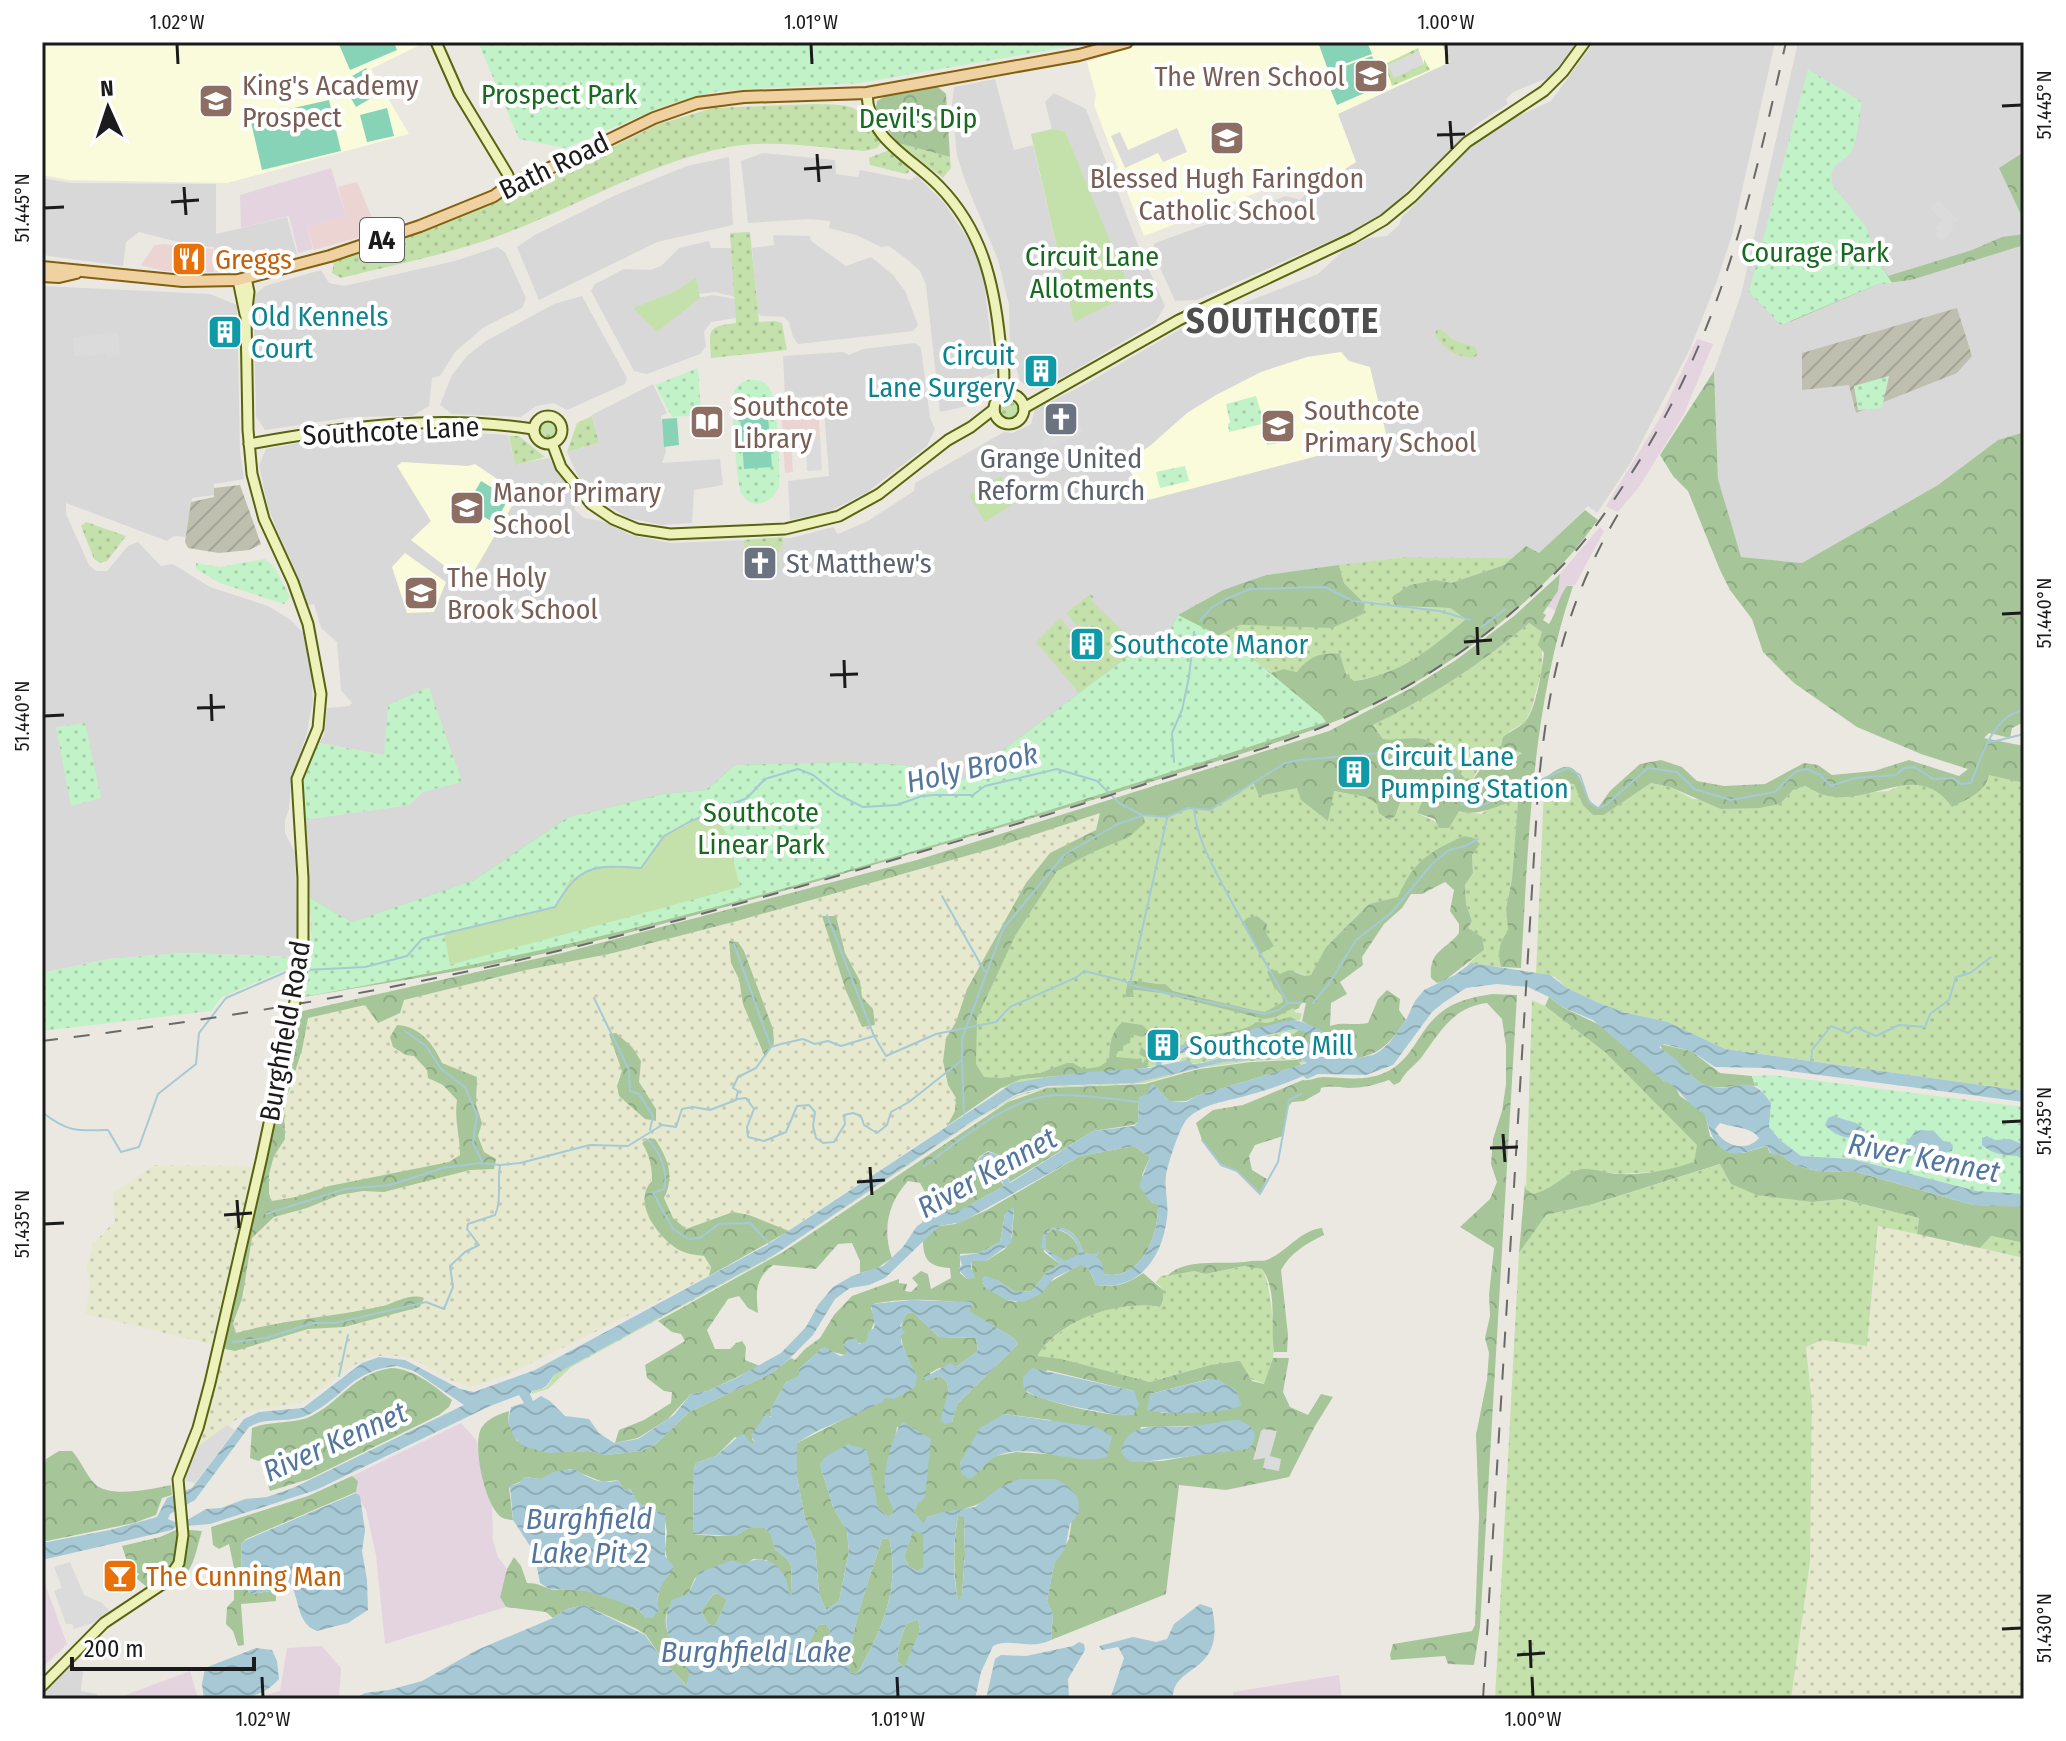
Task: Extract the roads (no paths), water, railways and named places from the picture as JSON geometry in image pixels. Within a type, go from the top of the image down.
[{"type":"main road","name":"Bath Road","points":[[42,267],[183,281],[242,279],[389,237],[494,196],[510,184],[654,118],[697,103],[744,97],[867,93],[1079,55],[1127,42]]},
{"type":"main road","name":"Bath Road","points":[[42,276],[68,276],[79,272]]},
{"type":"street","points":[[436,42],[459,94],[508,175],[510,184]]},
{"type":"street","points":[[1023,405],[1093,371],[1179,320],[1353,238],[1384,220],[1412,197],[1467,142],[1544,91],[1585,42]]},
{"type":"street","points":[[867,93],[871,116],[884,138],[939,186],[969,223],[988,267],[997,308],[1007,395],[1023,405]]},
{"type":"street","name":"Burghfield Road","points":[[42,1686],[104,1623],[171,1577],[179,1563],[183,1535],[178,1479],[198,1428],[210,1383],[303,964],[297,779],[318,728],[319,682],[314,644],[302,603],[259,504],[249,444],[246,317],[249,292],[242,279]]},
{"type":"street","points":[[1007,395],[997,400],[996,414],[1005,423],[1015,423],[1022,417],[1023,405]]},
{"type":"street","name":"Southcote Lane","points":[[552,443],[561,467],[591,504],[613,519],[637,529],[670,534],[794,528],[839,516],[879,494],[948,440],[996,414]]},
{"type":"street","name":"Southcote Lane","points":[[549,415],[558,419],[562,431],[560,438],[552,443],[538,441],[533,429],[541,417],[549,415]]},
{"type":"street","name":"Southcote Lane","points":[[249,444],[363,426],[433,423],[533,429]]},
{"type":"water","points":[[1471,963],[1550,975],[1567,988],[1599,1003],[1668,1022],[1725,1049],[2024,1091],[2024,1102],[1766,1068],[1715,1067],[1691,1051],[1664,1044],[1659,1047],[1708,1086],[1756,1087],[1771,1103],[1769,1127],[1801,1156],[1852,1159],[1977,1191],[2024,1194],[2024,1207],[1973,1205],[1853,1171],[1809,1169],[1795,1165],[1779,1154],[1772,1155],[1767,1146],[1741,1153],[1726,1151],[1715,1141],[1704,1113],[1593,1020],[1562,1007],[1528,987],[1497,984],[1466,988],[1432,1012],[1393,1065],[1366,1075],[1318,1074],[1307,1079],[1303,1076],[1267,1090],[1208,1106],[1188,1118],[1178,1136],[1166,1175],[1167,1218],[1160,1246],[1146,1269],[1125,1283],[1096,1285],[1089,1269],[1081,1265],[1054,1278],[1041,1294],[1023,1302],[1007,1300],[984,1287],[982,1278],[997,1280],[1015,1292],[1032,1291],[1047,1272],[1060,1264],[1041,1247],[1043,1235],[1054,1227],[1073,1234],[1083,1252],[1092,1255],[1101,1251],[1096,1257],[1102,1263],[1104,1274],[1117,1274],[1138,1263],[1151,1242],[1158,1204],[1151,1202],[1139,1186],[1150,1157],[1134,1146],[1080,1156],[962,1222],[939,1226],[885,1278],[850,1288],[835,1299],[813,1335],[772,1373],[689,1412],[656,1444],[641,1451],[606,1455],[588,1451],[549,1453],[522,1446],[508,1422],[511,1407],[524,1403],[519,1395],[316,1490],[210,1524],[175,1527],[42,1560],[42,1543],[157,1517],[167,1498],[192,1488],[244,1419],[259,1412],[303,1408],[362,1363],[379,1357],[405,1360],[460,1389],[474,1392],[535,1370],[767,1245],[1013,1083],[1075,1073],[1150,1068],[1156,1066],[1154,1054],[1160,1053],[1162,1065],[1188,1060],[1193,1064],[1202,1063],[1299,1038],[1334,1059],[1354,1058],[1328,1039],[1295,1029],[1169,1056],[1168,1048],[1292,1020],[1327,1034],[1357,1058],[1373,1055],[1390,1042],[1424,990],[1455,975]],"holes":[[[1297,1056],[1307,1063],[1196,1096],[1186,1102],[1169,1101],[1154,1085],[1150,1086],[1148,1093],[1139,1098],[1138,1122],[1134,1126],[1093,1131],[1010,1183],[999,1155],[988,1152],[976,1162],[970,1176],[975,1177],[983,1163],[992,1160],[1004,1186],[959,1211],[942,1211],[917,1226],[903,1247],[883,1266],[852,1276],[833,1287],[806,1327],[781,1353],[708,1391],[691,1394],[674,1415],[638,1439],[614,1443],[599,1433],[589,1419],[565,1416],[541,1396],[533,1401],[532,1391],[546,1386],[554,1375],[774,1255],[1017,1094],[1048,1086],[1135,1083],[1224,1062]],[[1720,1123],[1746,1129],[1759,1138],[1754,1143],[1735,1146],[1723,1140],[1715,1129]],[[1053,1229],[1068,1233],[1077,1244],[1079,1254],[1065,1261],[1046,1249],[1046,1235]],[[397,1366],[414,1371],[464,1405],[293,1488],[267,1497],[206,1509],[189,1519],[175,1522],[168,1519],[170,1514],[195,1500],[249,1427],[310,1414],[359,1378],[382,1368]]]},
{"type":"water","points":[[1833,1116],[1856,1123],[1865,1130],[1856,1137],[1840,1136],[1825,1125],[1828,1118]]},
{"type":"water","points":[[1934,1131],[1943,1141],[1950,1142],[1952,1151],[1920,1154],[1903,1147],[1914,1133]]},
{"type":"water","points":[[1987,1136],[1995,1140],[2010,1139],[2024,1145],[2024,1156],[1991,1151],[1982,1145],[1982,1138]]},
{"type":"water","points":[[1012,1207],[1011,1243],[986,1261],[972,1261],[975,1278],[967,1279],[958,1269],[962,1265],[959,1256],[979,1253],[1000,1242],[1005,1214]]},
{"type":"water","name":"Burghfield Lake","points":[[912,1300],[971,1302],[969,1311],[1015,1339],[1018,1344],[957,1404],[952,1422],[945,1424],[941,1420],[947,1382],[940,1376],[926,1381],[923,1378],[951,1363],[956,1367],[978,1351],[976,1338],[939,1337],[913,1312],[907,1313],[900,1326],[905,1332],[901,1342],[917,1377],[915,1387],[895,1399],[884,1398],[883,1402],[797,1443],[797,1477],[805,1519],[815,1542],[819,1594],[826,1610],[839,1601],[849,1552],[847,1531],[833,1507],[820,1464],[825,1457],[848,1444],[867,1450],[878,1508],[888,1517],[893,1510],[885,1490],[887,1464],[892,1443],[903,1422],[931,1439],[925,1497],[914,1512],[923,1523],[927,1517],[943,1512],[975,1507],[999,1488],[1019,1479],[1056,1479],[1069,1487],[1078,1498],[1079,1513],[1070,1524],[1065,1549],[1054,1564],[1047,1601],[1053,1615],[1051,1640],[993,1646],[981,1672],[975,1699],[354,1699],[365,1693],[422,1681],[477,1650],[567,1609],[584,1605],[645,1635],[687,1686],[689,1672],[670,1638],[666,1620],[672,1600],[688,1594],[699,1572],[731,1561],[744,1564],[753,1560],[769,1561],[782,1571],[789,1596],[792,1596],[791,1566],[775,1549],[771,1535],[765,1528],[748,1528],[736,1536],[693,1534],[696,1463],[716,1456],[740,1435],[744,1434],[752,1444],[755,1443],[751,1435],[765,1416],[764,1412],[771,1417],[770,1411],[786,1382],[799,1376],[799,1369],[825,1347],[840,1356],[847,1352],[843,1345],[846,1341],[856,1338],[859,1344],[867,1341],[868,1332],[874,1328],[872,1304]],"holes":[[[958,1516],[964,1517],[962,1596],[958,1600],[954,1569]],[[913,1531],[923,1534],[923,1568],[918,1571],[909,1567],[904,1557]],[[889,1538],[893,1574],[891,1591],[881,1625],[857,1674],[849,1672],[852,1642],[882,1539]],[[717,1593],[727,1600],[715,1626],[708,1624],[701,1611]],[[918,1619],[920,1630],[904,1668],[897,1661],[906,1624]],[[826,1624],[830,1630],[824,1656],[808,1661],[804,1655],[818,1625]]]},
{"type":"water","points":[[1032,1368],[1134,1391],[1139,1404],[1134,1414],[1125,1416],[1041,1398],[1024,1387],[1023,1377]]},
{"type":"water","points":[[1210,1379],[1219,1380],[1236,1390],[1241,1405],[1195,1413],[1147,1410],[1150,1394]]},
{"type":"water","points":[[1004,1414],[1097,1427],[1112,1436],[1107,1457],[1079,1459],[1035,1452],[1006,1453],[993,1458],[969,1479],[961,1473],[960,1463],[980,1428]]},
{"type":"water","points":[[1239,1420],[1250,1426],[1255,1434],[1253,1444],[1248,1449],[1142,1462],[1130,1462],[1121,1453],[1125,1441],[1140,1429]]},
{"type":"water","name":"Burghfield Lake Pit 2","points":[[575,1469],[595,1480],[618,1480],[625,1491],[629,1488],[644,1506],[665,1513],[665,1556],[674,1567],[661,1587],[659,1610],[652,1618],[646,1618],[638,1609],[621,1602],[586,1591],[549,1589],[540,1583],[534,1552],[513,1520],[510,1486],[525,1477],[540,1479],[556,1471]]},
{"type":"water","points":[[356,1493],[360,1496],[365,1531],[362,1551],[368,1610],[348,1623],[317,1631],[305,1622],[288,1581],[270,1585],[270,1591],[251,1594],[243,1577],[241,1544]]},
{"type":"water","points":[[1200,1604],[1212,1608],[1215,1630],[1212,1646],[1198,1666],[1175,1687],[1173,1699],[1110,1699],[1124,1658],[1118,1647],[1102,1650],[1099,1646],[1133,1637],[1156,1642],[1167,1639],[1174,1624]]},
{"type":"water","points":[[1079,1642],[1084,1644],[1085,1650],[1068,1679],[1069,1699],[986,1699],[995,1659],[1001,1655],[1026,1656]]},
{"type":"water","points":[[256,1648],[272,1650],[279,1679],[254,1695],[204,1699],[202,1684],[205,1668]]},
{"type":"waterway","points":[[1200,621],[1211,608],[1250,589],[1325,587],[1353,601],[1440,611],[1470,620]]},
{"type":"waterway","points":[[1482,627],[1505,609]]},
{"type":"waterway","points":[[1174,762],[1172,733],[1182,710],[1194,632]]},
{"type":"waterway","name":"Holy Brook","points":[[305,970],[365,967],[407,956],[422,939],[555,907],[572,882],[581,875],[600,868],[641,868],[664,836],[747,798],[765,779],[798,769],[863,807],[897,805],[922,796],[973,795],[985,786],[1057,769],[1097,781],[1119,803],[1142,815],[1167,817],[1188,808],[1210,810],[1285,763],[1413,750],[1435,756],[1452,769],[1462,804],[1478,807],[1568,768],[1580,775],[1589,802],[1598,808],[1606,805],[1648,768],[1677,772],[1694,789],[1731,800],[1775,792],[1795,772],[1807,769],[1820,775],[1831,786],[1855,778],[1896,775],[1904,768],[1915,767],[1933,779],[1953,778],[1961,784],[1971,783],[1996,728],[2013,714],[2024,710]]},
{"type":"waterway","points":[[1988,743],[2024,734]]},
{"type":"waterway","points":[[1194,809],[1207,854],[1243,922],[1288,1003],[1301,1003]]},
{"type":"waterway","points":[[738,1099],[746,1098],[754,1109],[747,1127],[748,1137],[764,1141],[786,1132],[797,1106],[809,1105],[815,1112],[813,1126],[816,1138],[823,1143],[834,1142],[845,1124],[844,1115],[853,1113],[861,1116],[864,1125],[877,1133],[887,1125],[891,1112],[909,1102],[962,1060],[962,1039],[1003,929],[1065,854],[1118,824],[1142,816]]},
{"type":"waterway","points":[[1130,984],[1167,818]]},
{"type":"waterway","points":[[1313,1003],[1356,940],[1391,913],[1432,864],[1449,850],[1478,839]]},
{"type":"waterway","points":[[942,896],[985,972]]},
{"type":"waterway","points":[[827,915],[874,1036]]},
{"type":"waterway","points":[[734,944],[771,1047]]},
{"type":"waterway","points":[[1811,1064],[1812,1050],[1831,1026],[1848,1033],[1855,1027],[1876,1036],[1899,1025],[1925,1027],[1930,1014],[1949,1000],[1956,977],[1970,973],[1991,957]]},
{"type":"waterway","name":"Holy Brook","points":[[42,1112],[73,1129],[108,1130],[121,1152],[139,1147],[158,1094],[196,1064],[199,1033],[226,998],[286,972],[298,971]]},
{"type":"waterway","points":[[266,1214],[345,1189],[390,1185],[443,1168],[480,1163],[520,1163],[590,1145],[628,1146],[662,1125],[676,1127],[682,1109],[710,1110],[736,1100],[738,1091],[733,1088],[738,1077],[756,1068],[771,1047],[803,1039],[815,1044],[828,1041],[841,1046],[874,1036],[886,1056],[936,1034],[996,1022],[1010,1007],[1084,971],[1130,985],[1264,1014],[1279,1010],[1288,1003]]},
{"type":"waterway","points":[[594,998],[629,1070],[630,1091],[639,1094],[653,1116],[650,1130]]},
{"type":"waterway","points":[[405,1031],[426,1046],[441,1069],[465,1087],[477,1115],[473,1143],[482,1161]]},
{"type":"waterway","points":[[962,1061],[964,1114]]},
{"type":"waterway","points":[[1202,1140],[1221,1165],[1237,1171],[1260,1194],[1278,1162],[1289,1100],[1301,1094]]},
{"type":"waterway","points":[[924,1166],[986,1122],[1021,1103],[1056,1095],[1138,1102]]},
{"type":"waterway","points":[[646,1139],[659,1154],[665,1176],[664,1189],[653,1193],[673,1229],[689,1239],[700,1238],[719,1224],[750,1223],[769,1243]]},
{"type":"waterway","points":[[233,1342],[266,1338],[313,1323],[335,1323],[426,1302],[444,1309],[453,1287],[450,1266],[465,1252],[479,1245],[467,1229],[468,1224],[495,1215],[500,1166]]},
{"type":"waterway","points":[[339,1376],[348,1335]]},
{"type":"railway","points":[[42,1041],[173,1024],[368,991],[498,965],[613,937],[990,832],[1249,753],[1332,723],[1424,676],[1480,638],[1558,570],[1602,517],[1657,431],[1684,378],[1727,271],[1759,159],[1786,42]]},
{"type":"railway","points":[[1483,1699],[1542,751],[1562,644],[1586,577],[1621,509]]},
{"type":"place","name":"The Wren School","points":[[1371,76]]},
{"type":"place","name":"King's Academy Prospect","points":[[216,101]]},
{"type":"place","name":"Blessed Hugh Faringdon Catholic School","points":[[1227,138]]},
{"type":"place","name":"Greggs","points":[[189,259]]},
{"type":"place","name":"Old Kennels Court","points":[[225,332]]},
{"type":"place","name":"Circuit Lane Surgery","points":[[1041,371]]},
{"type":"place","name":"Grange United Reform Church","points":[[1061,419]]},
{"type":"place","name":"Southcote Library","points":[[707,422]]},
{"type":"place","name":"Southcote Primary School","points":[[1278,426]]},
{"type":"place","name":"Manor Primary School","points":[[467,508]]},
{"type":"place","name":"St Matthew's","points":[[760,563]]},
{"type":"place","name":"The Holy Brook School","points":[[421,593]]},
{"type":"place","name":"Southcote Manor","points":[[1087,644]]},
{"type":"place","name":"Circuit Lane Pumping Station","points":[[1354,772]]},
{"type":"place","name":"Southcote Mill","points":[[1163,1045]]},
{"type":"place","name":"The Cunning Man","points":[[120,1576]]},
{"type":"district","name":"SOUTHCOTE","points":[[1283,321]]},
{"type":"park label","name":"Prospect Park","points":[[559,94]]},
{"type":"park label","name":"Devil's Dip","points":[[918,118]]},
{"type":"park label","name":"Courage Park","points":[[1815,252]]},
{"type":"park label","name":"Circuit Lane Allotments","points":[[1092,272]]},
{"type":"park label","name":"Southcote Linear Park","points":[[761,828]]},
{"type":"water label","name":"River Kennet","points":[[1924,1158]]},
{"type":"water label","name":"River Kennet","points":[[987,1173]]},
{"type":"water label","name":"River Kennet","points":[[335,1442]]}]
